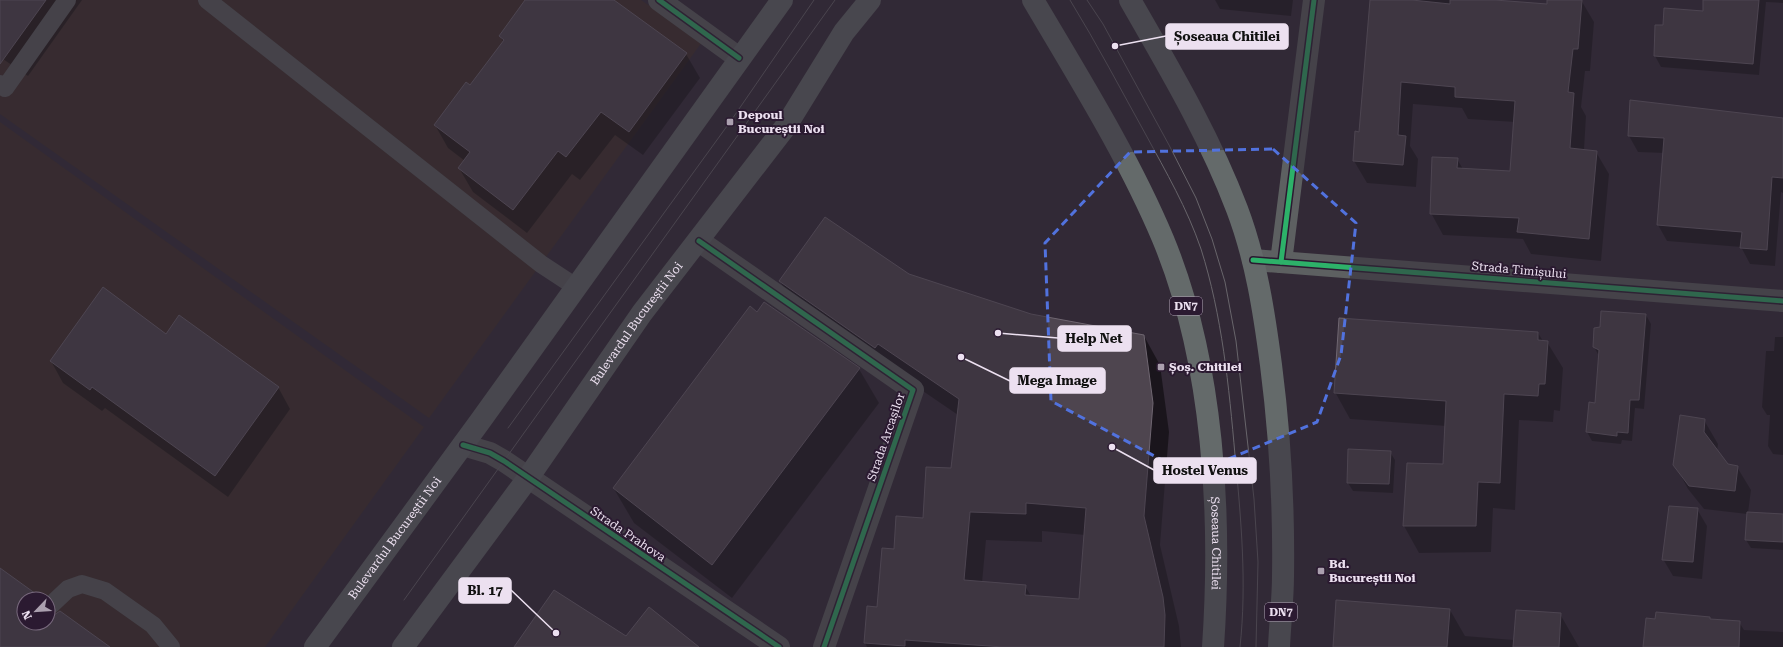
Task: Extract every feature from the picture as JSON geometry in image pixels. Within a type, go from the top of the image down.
[{"type":"main road","name":"Bulevardul Bucureștii Noi","points":[[315,647],[463,445],[782,0]]},
{"type":"main road","name":"Bulevardul Bucureștii Noi","points":[[403,647],[528,478],[642,313],[699,241],[786,126],[844,32],[870,0]]},
{"type":"main road","name":"Șoseaua Chitilei","points":[[1033,0],[1116,144],[1139,188],[1165,246],[1190,321],[1199,363],[1211,448],[1217,560],[1213,647]]},
{"type":"main road","name":"DN7","points":[[1130,0],[1195,113],[1214,153],[1237,210],[1253,260],[1266,329],[1279,440],[1283,499],[1283,577],[1279,647]]},
{"type":"street","points":[[659,0],[739,58]]},
{"type":"street","points":[[1281,262],[1314,0]]},
{"type":"street","name":"Strada Arcașilor","points":[[699,241],[913,390],[824,647]]},
{"type":"street","name":"Strada Timișului","points":[[1253,260],[1783,301]]},
{"type":"street","name":"Strada Prahova","points":[[463,445],[490,453],[779,647]]},
{"type":"lane","points":[[0,84],[5,88],[67,0]]},
{"type":"lane","points":[[207,0],[541,264],[576,287]]},
{"type":"lane","points":[[56,600],[68,589],[82,584],[105,591],[153,625],[172,647]]},
{"type":"highlighted area","points":[[1273,149],[1356,223],[1341,355],[1317,422],[1190,475],[1051,401],[1045,243],[1130,152]]},
{"type":"shaded area","points":[[0,0],[641,0],[702,42],[429,418],[0,114]]},
{"type":"shaded area","points":[[0,122],[424,427],[265,647],[0,647]]},
{"type":"building","points":[[0,0],[46,0],[0,64]]},
{"type":"building","points":[[525,0],[614,0],[687,53],[629,132],[601,112],[566,157],[558,151],[513,210],[458,168],[470,152],[434,125],[466,82],[470,85],[504,40],[499,36]]},
{"type":"building","points":[[1370,0],[1412,0],[1450,4],[1450,0],[1495,0],[1547,4],[1547,0],[1582,0],[1578,49],[1573,49],[1568,92],[1574,93],[1570,148],[1597,151],[1589,239],[1517,232],[1519,218],[1430,214],[1432,157],[1458,158],[1457,168],[1510,171],[1515,101],[1455,97],[1455,87],[1401,82],[1398,135],[1406,136],[1403,165],[1353,161],[1355,131],[1359,132]]},
{"type":"building","points":[[1703,0],[1759,0],[1753,64],[1654,56],[1655,25],[1663,25],[1664,8],[1703,11]]},
{"type":"building","points":[[1630,100],[1783,118],[1783,178],[1772,177],[1767,250],[1740,248],[1742,232],[1657,225],[1664,138],[1628,136]]},
{"type":"building","points":[[825,217],[909,274],[1031,314],[1144,335],[1153,403],[1144,516],[1163,597],[1165,615],[1164,647],[1003,647],[905,640],[905,646],[864,643],[867,606],[877,607],[882,548],[894,549],[896,516],[923,518],[926,467],[951,468],[959,399],[878,344],[875,348],[779,281]],"holes":[[[1026,503],[1086,508],[1079,599],[1025,595],[1026,585],[964,580],[970,512],[1026,514]]]},
{"type":"building","points":[[103,287],[166,334],[179,315],[279,387],[215,476],[92,387],[90,390],[50,361]]},
{"type":"building","points":[[764,302],[860,368],[712,565],[613,488],[750,306],[757,312]]},
{"type":"building","points":[[1601,311],[1646,314],[1639,400],[1630,400],[1628,433],[1617,432],[1617,436],[1586,432],[1589,402],[1595,403],[1599,350],[1593,347],[1594,328],[1600,327]]},
{"type":"building","points":[[1339,318],[1538,332],[1538,340],[1548,341],[1545,384],[1539,384],[1538,396],[1504,394],[1500,483],[1478,482],[1476,526],[1403,526],[1407,463],[1443,464],[1446,401],[1334,393]]},
{"type":"building","points":[[1680,415],[1705,419],[1704,432],[1728,464],[1738,466],[1735,491],[1689,486],[1673,465]]},
{"type":"building","points":[[1348,449],[1391,451],[1389,484],[1347,483]]},
{"type":"building","points":[[1669,506],[1698,508],[1693,562],[1662,560]]},
{"type":"building","points":[[1747,512],[1783,514],[1783,542],[1745,540]]},
{"type":"building","points":[[0,568],[32,591],[16,591],[16,631],[56,631],[56,614],[60,611],[110,647],[0,647]]},
{"type":"building","points":[[554,590],[626,636],[649,607],[699,647],[514,647]]},
{"type":"building","points":[[1336,600],[1450,609],[1447,647],[1333,647]]},
{"type":"building","points":[[1516,610],[1561,613],[1559,647],[1513,647]]},
{"type":"building","points":[[1656,612],[1710,617],[1710,619],[1740,621],[1739,647],[1643,647],[1646,618],[1655,619]]},
{"type":"tram line","points":[[508,428],[730,122],[814,0]]},
{"type":"tram line","points":[[404,600],[835,0]]},
{"type":"tram line","points":[[1070,0],[1109,67],[1176,190],[1201,249],[1208,274],[1224,351],[1239,503],[1243,575],[1240,647]]},
{"type":"tram line","points":[[1087,0],[1103,24],[1196,198],[1212,239],[1225,282],[1236,341],[1254,499],[1258,562],[1256,647]]},
{"type":"cycle path","points":[[659,0],[739,58]]},
{"type":"cycle path","points":[[1281,262],[1314,0]]},
{"type":"cycle path","points":[[699,241],[913,390],[824,647]]},
{"type":"cycle path","points":[[1253,260],[1783,301]]},
{"type":"cycle path","points":[[463,445],[490,453],[504,461],[779,647]]},
{"type":"place","name":"Șoseaua Chitilei","points":[[1115,46]]},
{"type":"place","name":"Depoul Bucureștii Noi","points":[[730,122]]},
{"type":"place","name":"Help Net","points":[[998,333]]},
{"type":"place","name":"Mega Image","points":[[961,357]]},
{"type":"place","name":"Șoș. Chitilei","points":[[1161,367]]},
{"type":"place","name":"Hostel Venus","points":[[1112,447]]},
{"type":"place","name":"Bd. Bucureștii Noi","points":[[1321,571]]},
{"type":"place","name":"Bl. 17","points":[[556,633]]}]
